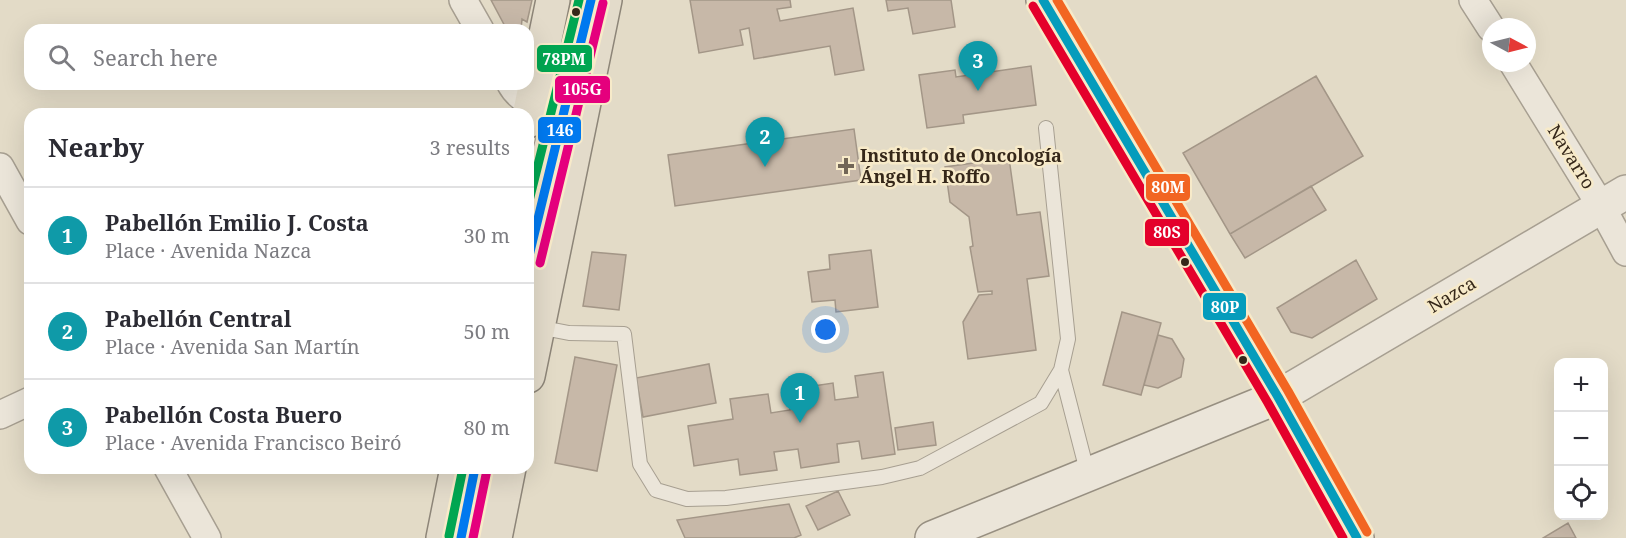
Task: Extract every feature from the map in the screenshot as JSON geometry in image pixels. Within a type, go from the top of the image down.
[{"type":"main road","points":[[534,347],[538,327],[544,109],[553,0]]},
{"type":"main road","points":[[544,109],[604,0]]},
{"type":"main road","points":[[1043,0],[1278,397],[1357,538]]},
{"type":"main road","name":"Nazca","points":[[932,538],[1278,397],[1614,199]]},
{"type":"main road","points":[[443,538],[457,474]]},
{"type":"main road","points":[[495,538],[508,474]]},
{"type":"street","points":[[464,0],[477,24]]},
{"type":"street","points":[[1473,0],[1485,18]]},
{"type":"street","name":"Navarro","points":[[1520,72],[1614,199],[1626,252]]},
{"type":"street","points":[[0,167],[24,210]]},
{"type":"street","points":[[0,415],[24,404]]},
{"type":"street","points":[[171,474],[207,538]]},
{"type":"lane","points":[[534,167],[544,109],[574,31],[579,0]]},
{"type":"lane","points":[[534,230],[541,195],[544,109],[591,0]]},
{"type":"lane","points":[[538,327],[569,333],[624,334],[640,464],[656,490],[687,499],[726,498],[882,477],[920,468],[1041,403],[1061,370],[1068,339],[1046,128]]},
{"type":"lane","points":[[1061,370],[1088,475]]},
{"type":"lane","points":[[461,538],[474,474]]},
{"type":"lane","points":[[479,538],[490,474]]},
{"type":"building","points":[[491,0],[532,0],[527,22],[522,19],[522,24],[504,24]]},
{"type":"building","points":[[690,0],[790,0],[791,7],[777,9],[780,21],[853,8],[864,70],[835,75],[830,46],[754,59],[749,28],[740,30],[743,45],[699,53]]},
{"type":"building","points":[[886,0],[951,0],[955,27],[913,34],[908,8],[888,11]]},
{"type":"building","points":[[1031,66],[1036,105],[963,115],[964,123],[927,128],[919,75],[955,70],[956,77]]},
{"type":"building","points":[[1316,76],[1363,156],[1230,234],[1183,153]]},
{"type":"building","points":[[854,129],[861,180],[675,206],[668,155]]},
{"type":"building","points":[[1009,158],[1017,215],[1040,212],[1049,276],[1027,279],[1036,350],[968,359],[963,322],[979,295],[992,294],[992,291],[978,292],[970,247],[973,246],[969,217],[950,202],[945,167]]},
{"type":"building","points":[[1311,186],[1326,210],[1245,258],[1230,234]]},
{"type":"building","points":[[871,250],[878,307],[836,312],[835,300],[812,302],[808,272],[830,269],[829,255]]},
{"type":"building","points":[[592,252],[626,255],[619,310],[583,306]]},
{"type":"building","points":[[1356,260],[1377,299],[1312,338],[1291,332],[1277,308]]},
{"type":"building","points":[[1122,312],[1161,323],[1141,395],[1103,385]]},
{"type":"building","points":[[1158,335],[1172,339],[1184,359],[1181,377],[1158,388],[1144,385]]},
{"type":"building","points":[[575,357],[617,365],[597,471],[555,463]]},
{"type":"building","points":[[709,364],[716,403],[643,417],[636,378]]},
{"type":"building","points":[[883,372],[895,454],[862,459],[859,441],[837,444],[839,462],[801,468],[798,449],[774,452],[777,470],[740,475],[738,459],[694,466],[688,426],[733,419],[730,399],[768,394],[771,413],[790,410],[787,390],[833,383],[835,400],[858,397],[855,376]]},
{"type":"building","points":[[933,422],[936,445],[898,450],[895,428]]},
{"type":"building","points":[[838,491],[850,515],[818,530],[806,506]]},
{"type":"building","points":[[789,504],[801,535],[794,538],[685,538],[677,520]]},
{"type":"building","points":[[1568,523],[1576,538],[1543,538]]},
{"type":"transit line","name":"78PM","points":[[534,181],[579,0]]},
{"type":"transit line","name":"146","points":[[534,235],[591,0]]},
{"type":"transit line","name":"80P","points":[[1043,0],[1278,397],[1357,538]]},
{"type":"transit line","name":"80M","points":[[1057,0],[1288,391],[1367,532]]},
{"type":"transit line","name":"105G","points":[[540,263],[603,3]]},
{"type":"transit line","name":"80S","points":[[1033,6],[1268,403],[1343,538]]},
{"type":"transit line","name":"78PM","points":[[449,536],[462,474]]},
{"type":"transit line","name":"146","points":[[461,538],[474,474]]},
{"type":"transit line","name":"105G","points":[[473,538],[486,474]]},
{"type":"place","name":"Pabellón Costa Buero","points":[[978,91]]},
{"type":"place","name":"Instituto de Oncología Ángel H. Roffo","points":[[846,166]]},
{"type":"place","name":"Pabellón Central","points":[[765,167]]},
{"type":"place","name":"Pabellón Emilio J. Costa","points":[[800,423]]}]
